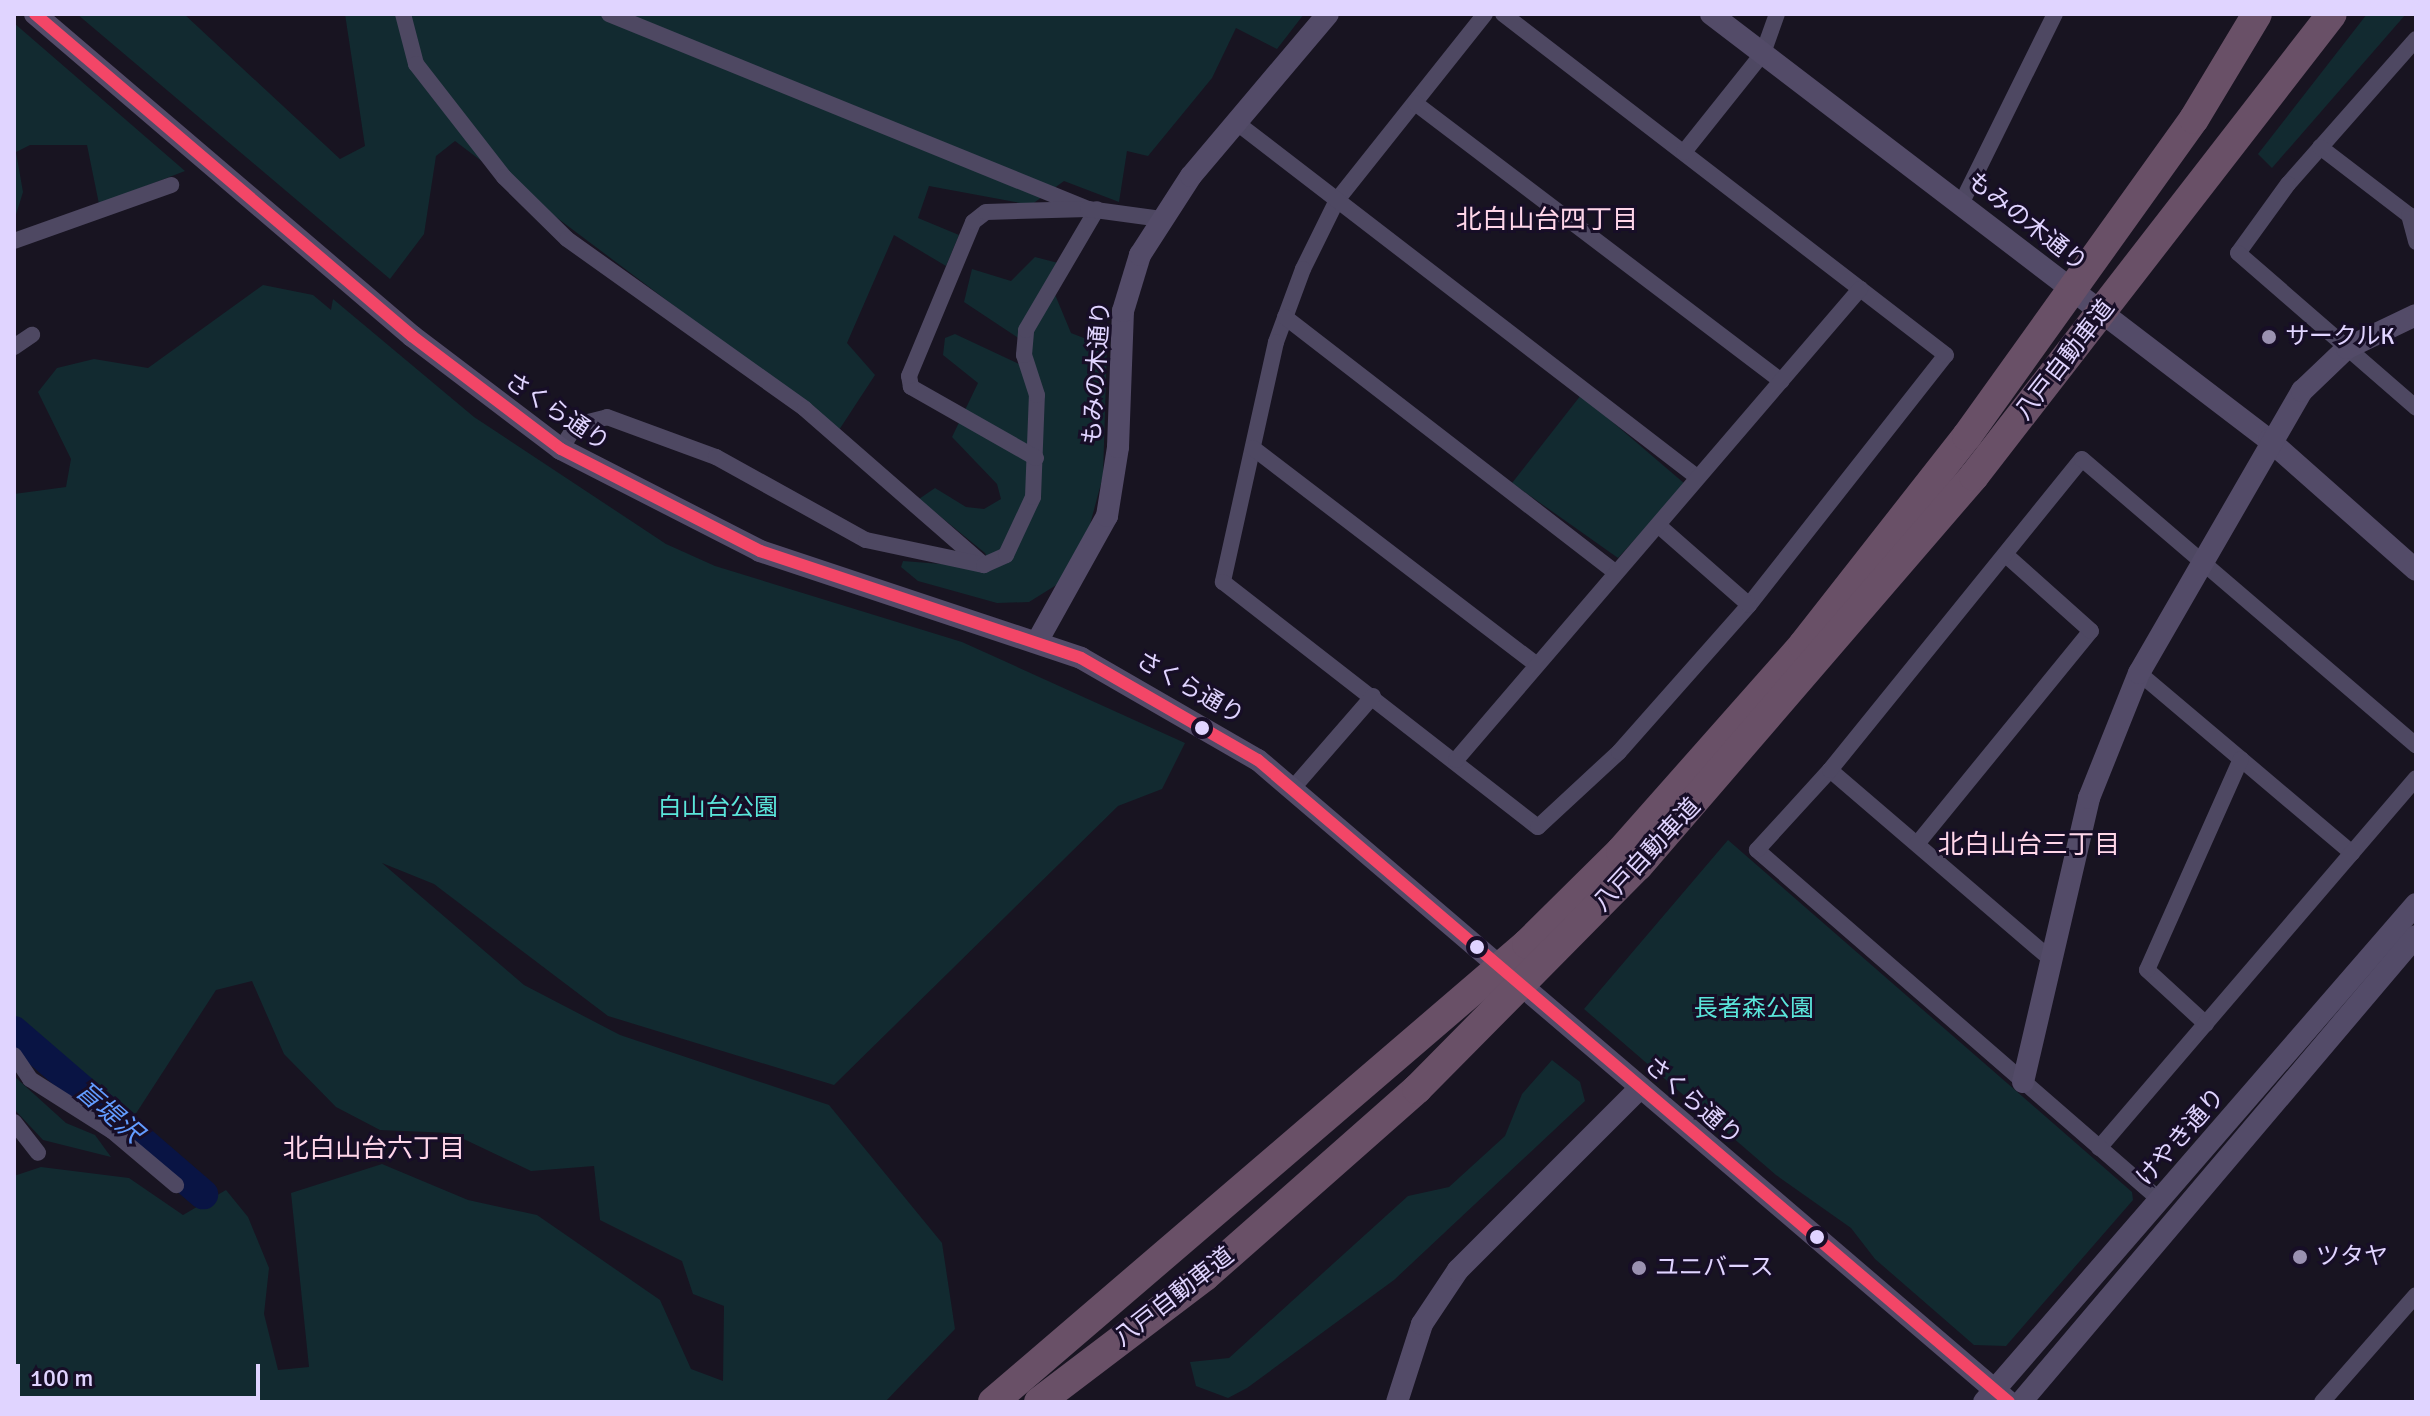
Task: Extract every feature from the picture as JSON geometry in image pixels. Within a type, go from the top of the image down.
[{"type":"highway","points":[[2102,248],[2236,14]]},
{"type":"highway","points":[[2102,248],[2257,14]]},
{"type":"highway","points":[[2169,224],[2315,14]]},
{"type":"highway","points":[[2169,224],[2332,14]]},
{"type":"highway","name":"八戸自動車道","points":[[1039,1402],[1205,1276],[1406,1099],[1638,866],[1822,661],[2169,224]]},
{"type":"highway","name":"八戸自動車道","points":[[993,1402],[1527,944],[1621,851],[1803,645],[2102,248]]},
{"type":"street","name":"さくら通り","points":[[35,14],[412,336],[561,449],[760,551],[1038,640],[1211,727],[1293,788],[1455,933],[1996,1398]]},
{"type":"street","points":[[403,14],[416,64],[504,177],[567,239],[805,409],[984,565]]},
{"type":"street","points":[[609,14],[1092,209]]},
{"type":"street","name":"もみの木通り","points":[[1038,640],[1107,516],[1118,447],[1123,311],[1161,219],[1328,14]]},
{"type":"street","points":[[1485,14],[1337,200],[1285,317],[1223,582],[1456,760],[1538,827],[1619,752],[1749,605],[1946,355],[1503,14]]},
{"type":"street","name":"もみの木通り","points":[[1711,14],[2269,440],[2416,570]]},
{"type":"street","points":[[1684,152],[1763,53],[1777,14]]},
{"type":"street","points":[[1961,204],[2055,14]]},
{"type":"street","points":[[2413,48],[2320,147],[2238,253],[2416,408]]},
{"type":"street","points":[[1415,103],[1781,381]]},
{"type":"street","points":[[1237,123],[1697,477]]},
{"type":"street","points":[[2320,147],[2413,214],[2416,242]]},
{"type":"street","points":[[14,241],[171,185]]},
{"type":"street","points":[[561,449],[576,425],[607,417],[716,457],[866,540],[984,565],[1006,555],[1023,527],[1036,458],[1037,395],[1024,355],[1026,330],[1092,209]]},
{"type":"street","points":[[1036,458],[911,387],[909,376],[973,222],[986,212],[1092,209],[1161,219]]},
{"type":"street","points":[[1456,760],[1860,289]]},
{"type":"street","points":[[2023,1082],[2089,798],[2139,673],[2269,440],[2302,391],[2347,348],[2416,315]]},
{"type":"street","points":[[1285,317],[1615,572]]},
{"type":"street","points":[[14,347],[32,335]]},
{"type":"street","points":[[1253,448],[1536,664]]},
{"type":"street","points":[[2160,1200],[1757,850],[1830,770],[2007,556],[2082,459],[2416,745]]},
{"type":"street","points":[[1658,525],[1749,605]]},
{"type":"street","points":[[1917,844],[2091,631],[2007,556]]},
{"type":"street","points":[[2139,673],[2352,853]]},
{"type":"street","points":[[1293,788],[1373,696]]},
{"type":"street","points":[[2206,1024],[2147,970],[2241,759]]},
{"type":"street","points":[[1830,770],[2052,960]]},
{"type":"street","points":[[2099,1148],[2416,778]]},
{"type":"street","name":"けやき通り","points":[[1996,1398],[2160,1200],[2416,904]]},
{"type":"street","name":"けやき通り","points":[[2021,1402],[2416,936]]},
{"type":"street","points":[[14,1055],[30,1079],[112,1131],[176,1185]]},
{"type":"street","points":[[1397,1402],[1422,1324],[1458,1270],[1639,1089]]},
{"type":"street","points":[[14,1122],[38,1153]]},
{"type":"street","points":[[2322,1402],[2416,1295]]},
{"type":"green space","points":[[77,14],[184,14],[340,159],[365,146],[345,14],[1304,14],[1277,49],[1236,28],[1212,78],[1148,156],[1127,151],[1119,202],[1064,181],[1031,205],[929,186],[918,218],[959,235],[946,266],[894,235],[847,343],[875,375],[839,430],[455,141],[436,156],[424,234],[390,279]]},
{"type":"green space","points":[[2367,14],[2406,14],[2272,168],[2258,154]]},
{"type":"green space","points":[[14,23],[185,171],[99,204],[87,145],[30,145],[16,152],[23,192],[14,221]]},
{"type":"green space","points":[[1035,257],[1062,264],[1051,285],[1071,333],[1107,347],[1103,476],[1088,532],[1058,584],[1029,602],[997,603],[918,581],[901,567],[903,561],[992,568],[985,553],[919,499],[935,488],[966,507],[984,509],[1001,499],[997,484],[952,437],[978,383],[943,355],[945,338],[955,334],[1021,365],[1029,345],[964,302],[972,269],[1011,281]]},
{"type":"green space","name":"白山台公園","points":[[263,285],[313,295],[331,310],[333,299],[474,417],[666,544],[715,566],[962,642],[1185,743],[1162,789],[1118,806],[834,1085],[608,1016],[434,884],[382,863],[524,985],[620,1035],[829,1105],[942,1243],[955,1329],[885,1402],[21,1402],[14,1395],[14,1176],[41,1167],[129,1178],[183,1215],[226,1190],[248,1217],[269,1268],[264,1314],[278,1370],[309,1367],[291,1193],[382,1164],[468,1200],[537,1215],[660,1300],[691,1369],[723,1381],[724,1306],[693,1294],[682,1261],[600,1220],[594,1166],[531,1171],[451,1133],[380,1130],[336,1107],[284,1054],[252,981],[216,990],[135,1115],[14,1015],[14,494],[66,487],[71,459],[38,392],[57,368],[94,359],[148,368]]},
{"type":"green space","points":[[1581,395],[1685,484],[1618,558],[1512,483]]},
{"type":"green space","name":"長者森公園","points":[[1728,840],[2132,1192],[2133,1200],[2006,1346],[1974,1345],[1875,1259],[1851,1228],[1776,1175],[1584,1009]]},
{"type":"green space","points":[[1552,1060],[1580,1082],[1585,1101],[1394,1280],[1247,1388],[1228,1398],[1196,1386],[1190,1362],[1229,1358],[1408,1196],[1449,1187],[1505,1136],[1522,1094]]},
{"type":"green space","points":[[14,1076],[66,1123],[95,1135],[111,1157],[43,1140],[14,1109]]},
{"type":"waterway","name":"盲堤沢","points":[[14,1031],[203,1194]]},
{"type":"transit line","points":[[35,14],[412,336],[561,449],[760,551],[1081,658],[1258,760],[2009,1402]]},
{"type":"place","name":"サークルK","points":[[2269,337]]},
{"type":"place","name":"ツタヤ","points":[[2300,1257]]},
{"type":"place","name":"ユニバース","points":[[1639,1268]]},
{"type":"district","name":"北白山台四丁目","points":[[1547,221]]},
{"type":"district","name":"北白山台三丁目","points":[[2029,846]]},
{"type":"district","name":"北白山台六丁目","points":[[374,1150]]}]
